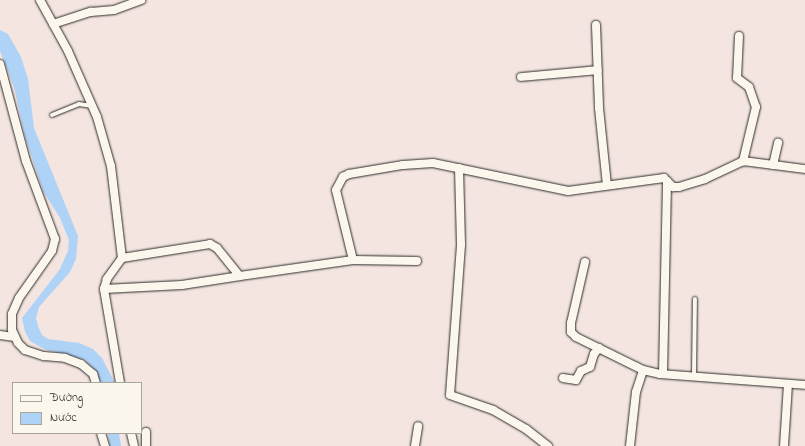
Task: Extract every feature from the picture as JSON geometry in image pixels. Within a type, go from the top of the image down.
[{"type":"street","points":[[40,0],[68,51],[92,106],[111,166],[122,258],[107,279],[104,289],[120,382]]},
{"type":"street","points":[[53,24],[91,12],[114,10],[141,0]]},
{"type":"street","points":[[596,25],[607,185]]},
{"type":"street","points":[[739,36],[737,78],[749,87],[756,107],[743,161]]},
{"type":"street","points":[[0,64],[26,161],[56,239],[52,251],[19,298],[12,314],[12,330],[15,337],[26,350],[44,356],[65,358],[81,364],[93,374],[96,382]]},
{"type":"street","points":[[521,77],[598,70]]},
{"type":"street","points":[[773,165],[778,143]]},
{"type":"street","points":[[353,260],[336,190],[343,177],[404,164],[433,163],[562,191],[664,178],[674,187],[691,184],[743,161],[805,169]]},
{"type":"street","points":[[459,168],[462,245],[450,395],[493,410],[526,429],[548,446]]},
{"type":"street","points":[[663,374],[667,181]]},
{"type":"street","points":[[122,258],[210,244],[221,252],[240,276]]},
{"type":"street","points":[[104,289],[182,285],[353,260],[417,261]]},
{"type":"street","points":[[585,262],[571,332],[599,348],[643,370],[663,374],[805,385]]},
{"type":"street","points":[[0,335],[15,337]]},
{"type":"street","points":[[563,378],[576,380],[581,371],[590,367],[594,354],[599,348]]},
{"type":"street","points":[[630,446],[636,392],[643,370]]},
{"type":"street","points":[[784,446],[788,384]]},
{"type":"street","points":[[416,446],[418,426]]},
{"type":"street","points":[[146,432],[146,446]]},
{"type":"street","points":[[101,434],[105,446]]},
{"type":"street","points":[[130,434],[134,446]]},
{"type":"lane","points":[[52,115],[79,104],[92,106]]},
{"type":"lane","points":[[694,377],[695,299]]},
{"type":"water","points":[[0,30],[8,34],[21,57],[28,79],[34,128],[78,236],[76,259],[70,272],[39,307],[36,318],[38,326],[42,335],[48,339],[79,343],[93,349],[102,358],[114,382],[100,382],[95,370],[85,360],[44,349],[30,341],[25,332],[22,318],[60,269],[68,251],[69,240],[60,218],[43,191],[25,137],[14,87],[0,51]]},
{"type":"water","points":[[108,434],[119,434],[121,446],[110,446]]}]
